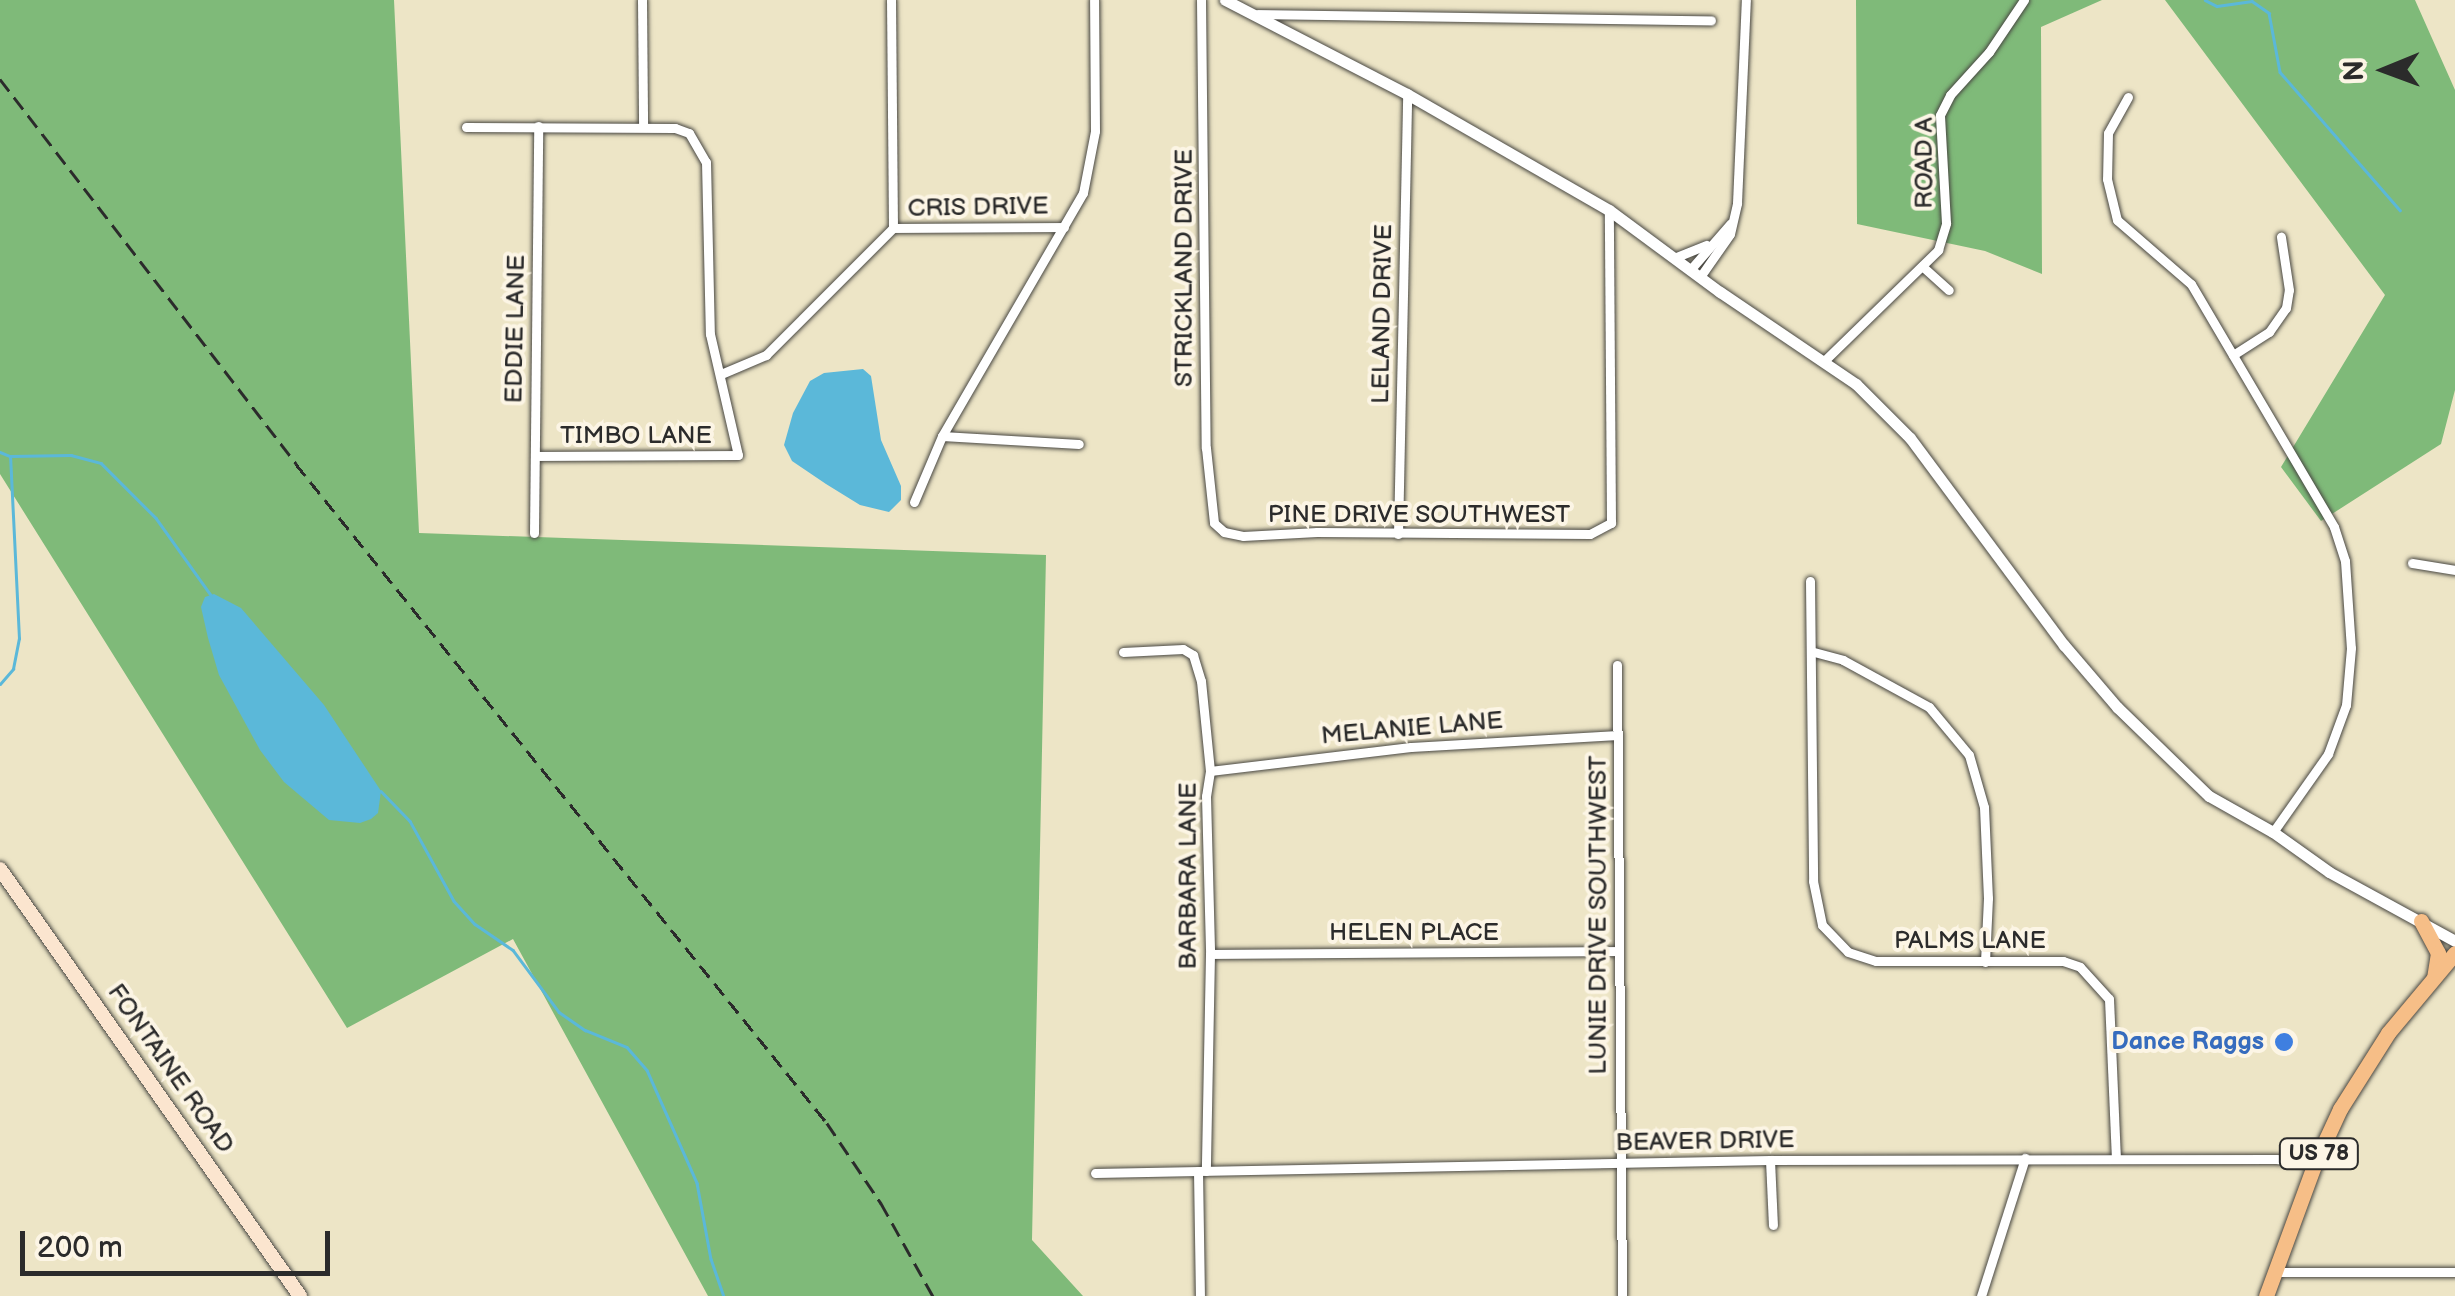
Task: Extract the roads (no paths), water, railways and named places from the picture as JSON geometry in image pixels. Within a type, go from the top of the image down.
[{"type":"main road","name":"FONTAINE ROAD","points":[[0,869],[300,1296]]},
{"type":"main road","points":[[2422,921],[2438,953],[2434,978]]},
{"type":"main road","name":"US 78","points":[[2266,1296],[2315,1163],[2357,1079],[2455,953]]},
{"type":"street","points":[[642,0],[643,127]]},
{"type":"street","points":[[466,127],[643,127],[689,133],[706,162],[710,334],[721,374],[766,355],[893,228],[892,0]]},
{"type":"street","points":[[914,502],[942,436],[1083,193],[1095,131],[1094,0]]},
{"type":"street","name":"STRICKLAND DRIVE","points":[[1201,0],[1205,63],[1206,448],[1214,523],[1224,532]]},
{"type":"street","points":[[1225,0],[1407,94],[1609,210],[1856,384],[1910,438],[2020,590],[2117,707],[2209,796],[2273,832],[2329,872],[2455,941]]},
{"type":"street","points":[[1695,274],[1730,234],[1742,172],[1746,0]]},
{"type":"street","name":"ROAD A","points":[[1823,362],[1938,250],[1946,222],[1940,115],[1950,95],[1989,52],[2024,0]]},
{"type":"street","points":[[1258,14],[1711,20]]},
{"type":"street","name":"LELAND DRIVE","points":[[1398,534],[1407,94]]},
{"type":"street","points":[[2128,97],[2108,133],[2107,179],[2112,210],[2131,236],[2191,284],[2334,528],[2346,562],[2351,648],[2346,705],[2328,754],[2273,832]]},
{"type":"street","name":"EDDIE LANE","points":[[534,533],[538,126]]},
{"type":"street","name":"PINE DRIVE SOUTHWEST","points":[[1224,532],[1243,536],[1590,534],[1612,523],[1609,210]]},
{"type":"street","points":[[1674,258],[1688,255],[1713,240],[1731,223]]},
{"type":"street","name":"CRIS DRIVE","points":[[893,228],[1064,226]]},
{"type":"street","points":[[2233,355],[2269,332],[2286,308],[2289,290],[2280,237]]},
{"type":"street","points":[[1695,274],[1713,240]]},
{"type":"street","points":[[1922,266],[1949,290]]},
{"type":"street","name":"TIMBO LANE","points":[[535,456],[738,455],[721,374]]},
{"type":"street","points":[[942,436],[1078,444]]},
{"type":"street","points":[[2412,562],[2455,570]]},
{"type":"street","name":"PALMS LANE","points":[[1810,581],[1814,652],[1813,881],[1822,924],[1848,952],[1876,961],[2063,961],[2095,979],[2109,999],[2116,1159]]},
{"type":"street","name":"BARBARA LANE","points":[[1123,652],[1172,648],[1193,655],[1201,681],[1210,771],[1206,796],[1210,954],[1200,1296]]},
{"type":"street","points":[[1814,652],[1843,660],[1929,707],[1969,755],[1984,807],[1988,898],[1985,962]]},
{"type":"street","name":"LUNIE DRIVE SOUTHWEST","points":[[1617,665],[1622,1296]]},
{"type":"street","name":"MELANIE LANE","points":[[1210,771],[1411,747],[1618,735]]},
{"type":"street","name":"HELEN PLACE","points":[[1210,954],[1620,951]]},
{"type":"street","points":[[1981,1296],[2025,1158]]},
{"type":"street","name":"BEAVER DRIVE","points":[[1095,1173],[1770,1160],[2025,1158],[2315,1163]]},
{"type":"street","points":[[1770,1160],[1773,1225]]},
{"type":"street","points":[[2274,1272],[2455,1272]]},
{"type":"water","points":[[863,369],[871,376],[881,440],[901,486],[901,500],[889,512],[860,505],[826,484],[792,461],[784,445],[793,413],[810,381],[824,373]]},
{"type":"water","points":[[214,594],[241,608],[324,705],[381,791],[378,813],[371,819],[360,823],[329,820],[284,782],[260,750],[219,675],[208,638],[201,607],[205,597]]},
{"type":"waterway","points":[[2205,0],[2217,6],[2252,1],[2269,13],[2280,72],[2400,210]]},
{"type":"waterway","points":[[0,452],[10,456],[71,455],[101,463],[156,518],[211,595]]},
{"type":"waterway","points":[[0,684],[13,669],[19,639],[10,457]]},
{"type":"waterway","points":[[381,791],[410,821],[454,901],[475,924],[513,950],[559,1012],[585,1030],[627,1047],[647,1070],[697,1183],[711,1259],[724,1296]]},
{"type":"railway","points":[[0,79],[296,464],[827,1123],[881,1203],[933,1296]]},
{"type":"place","name":"Dance Raggs","points":[[2284,1042]]}]
